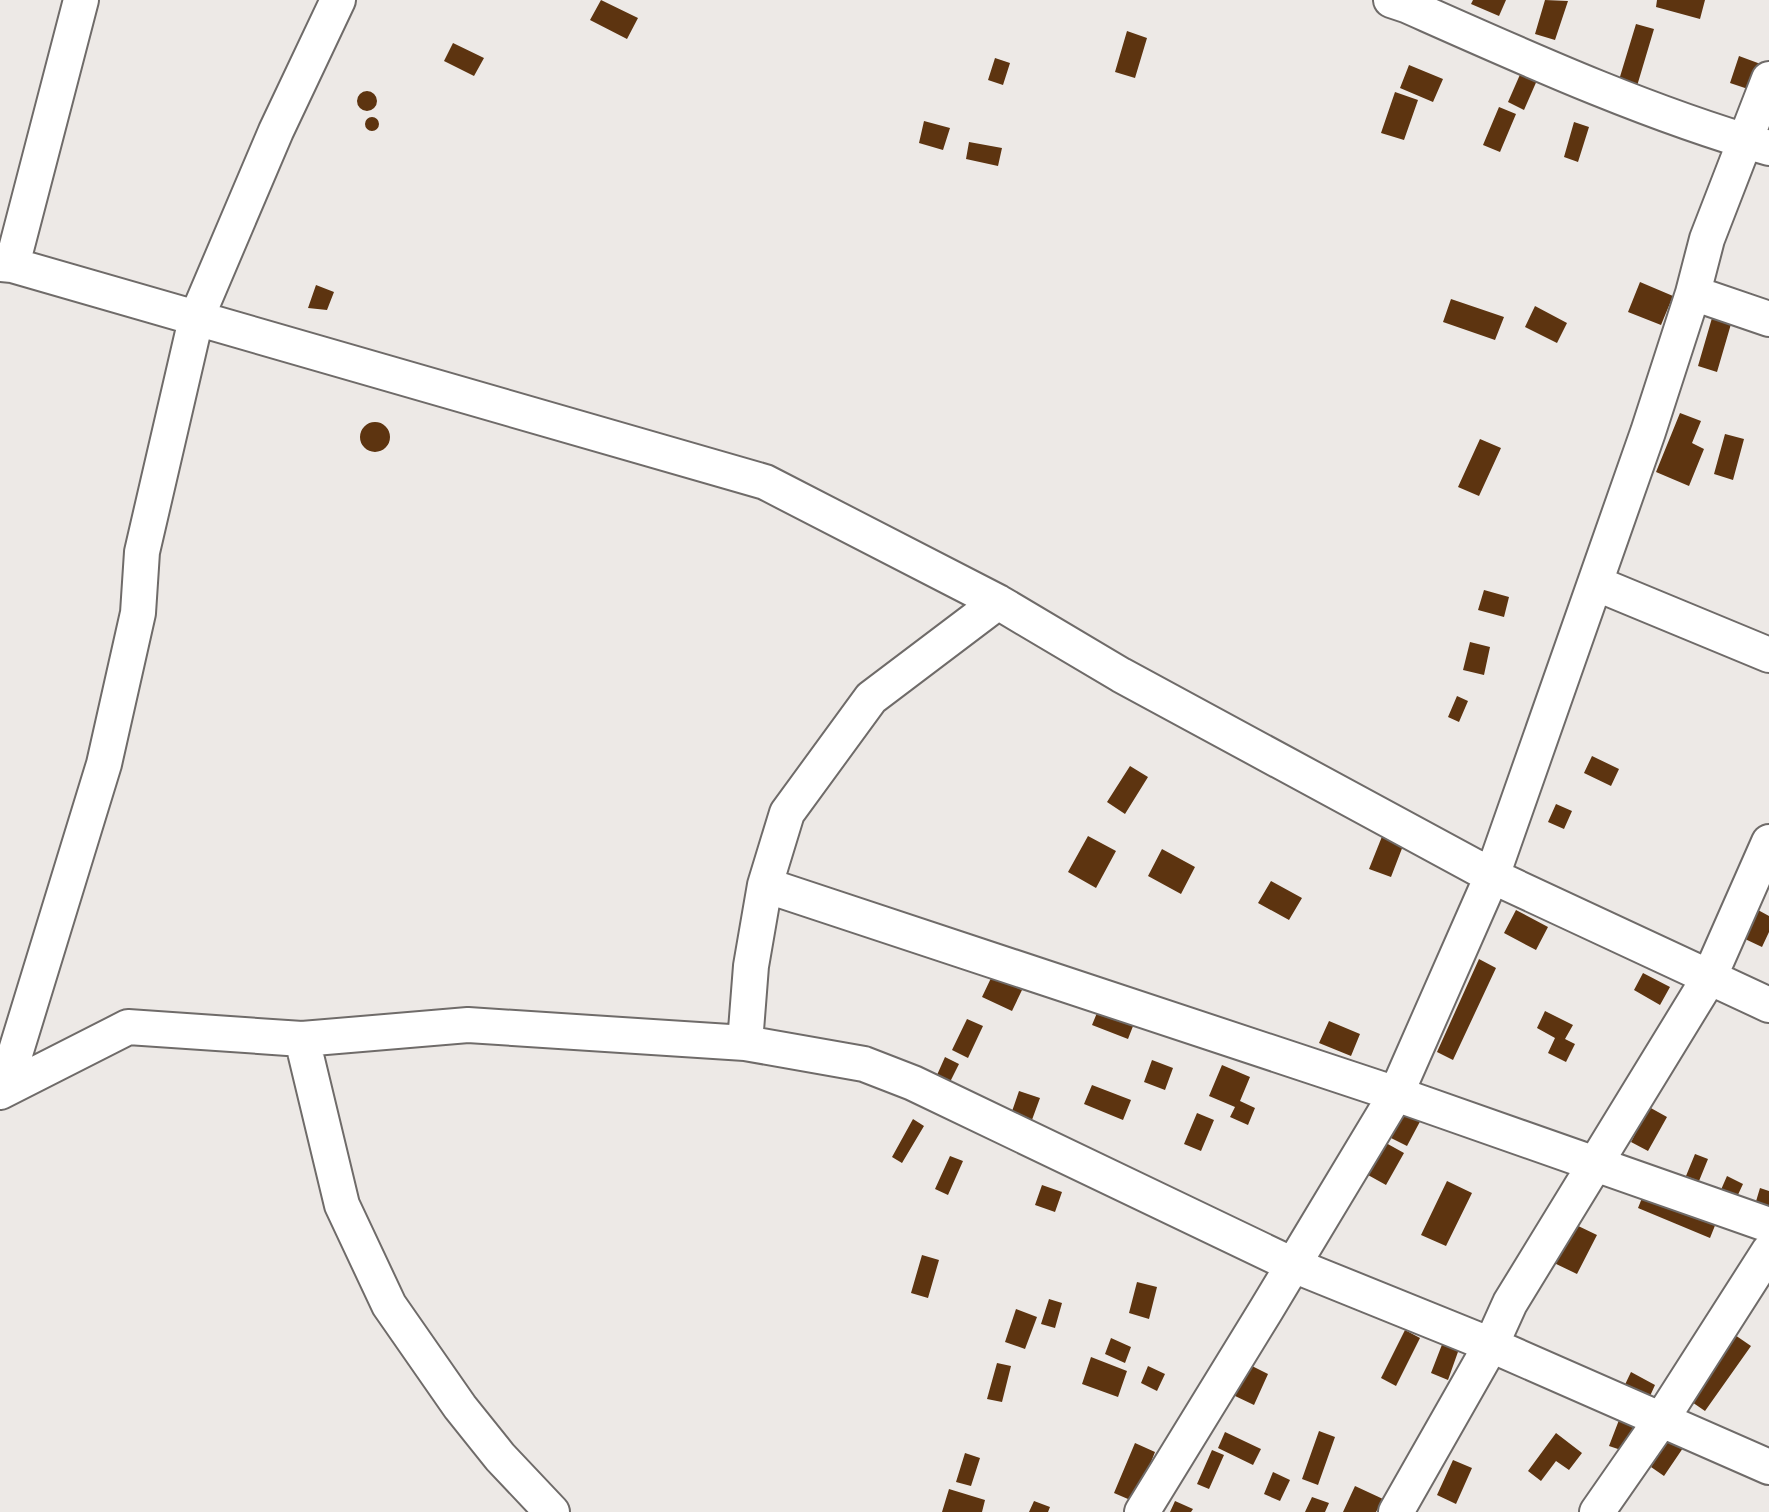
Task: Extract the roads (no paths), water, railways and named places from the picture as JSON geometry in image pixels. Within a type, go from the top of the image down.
[{"type":"street","points":[[81,0],[6,264],[765,482],[998,602],[1121,675],[1492,876],[1769,1005]]},
{"type":"street","points":[[2,1091],[104,764],[138,613],[142,552],[196,319],[276,131],[338,0]]},
{"type":"street","points":[[1401,2],[1537,63],[1757,145]]},
{"type":"street","points":[[1142,1512],[1396,1094],[1492,876],[1648,432],[1707,239],[1757,145],[1769,79]]},
{"type":"street","points":[[1693,293],[1769,319]]},
{"type":"street","points":[[1595,583],[1769,655]]},
{"type":"street","points":[[745,1043],[751,966],[765,885],[787,813],[871,698],[998,602]]},
{"type":"street","points":[[1396,1512],[1491,1345],[1510,1303],[1709,978],[1769,842]]},
{"type":"street","points":[[765,885],[1396,1094],[1769,1225]]},
{"type":"street","points":[[2,1091],[128,1027],[302,1039],[468,1025],[745,1043],[864,1064],[913,1083],[1293,1265],[1491,1345],[1769,1467]]},
{"type":"street","points":[[302,1039],[342,1205],[389,1305],[460,1407],[500,1457],[552,1512]]},
{"type":"street","points":[[1597,1512],[1661,1420],[1769,1251]]}]
